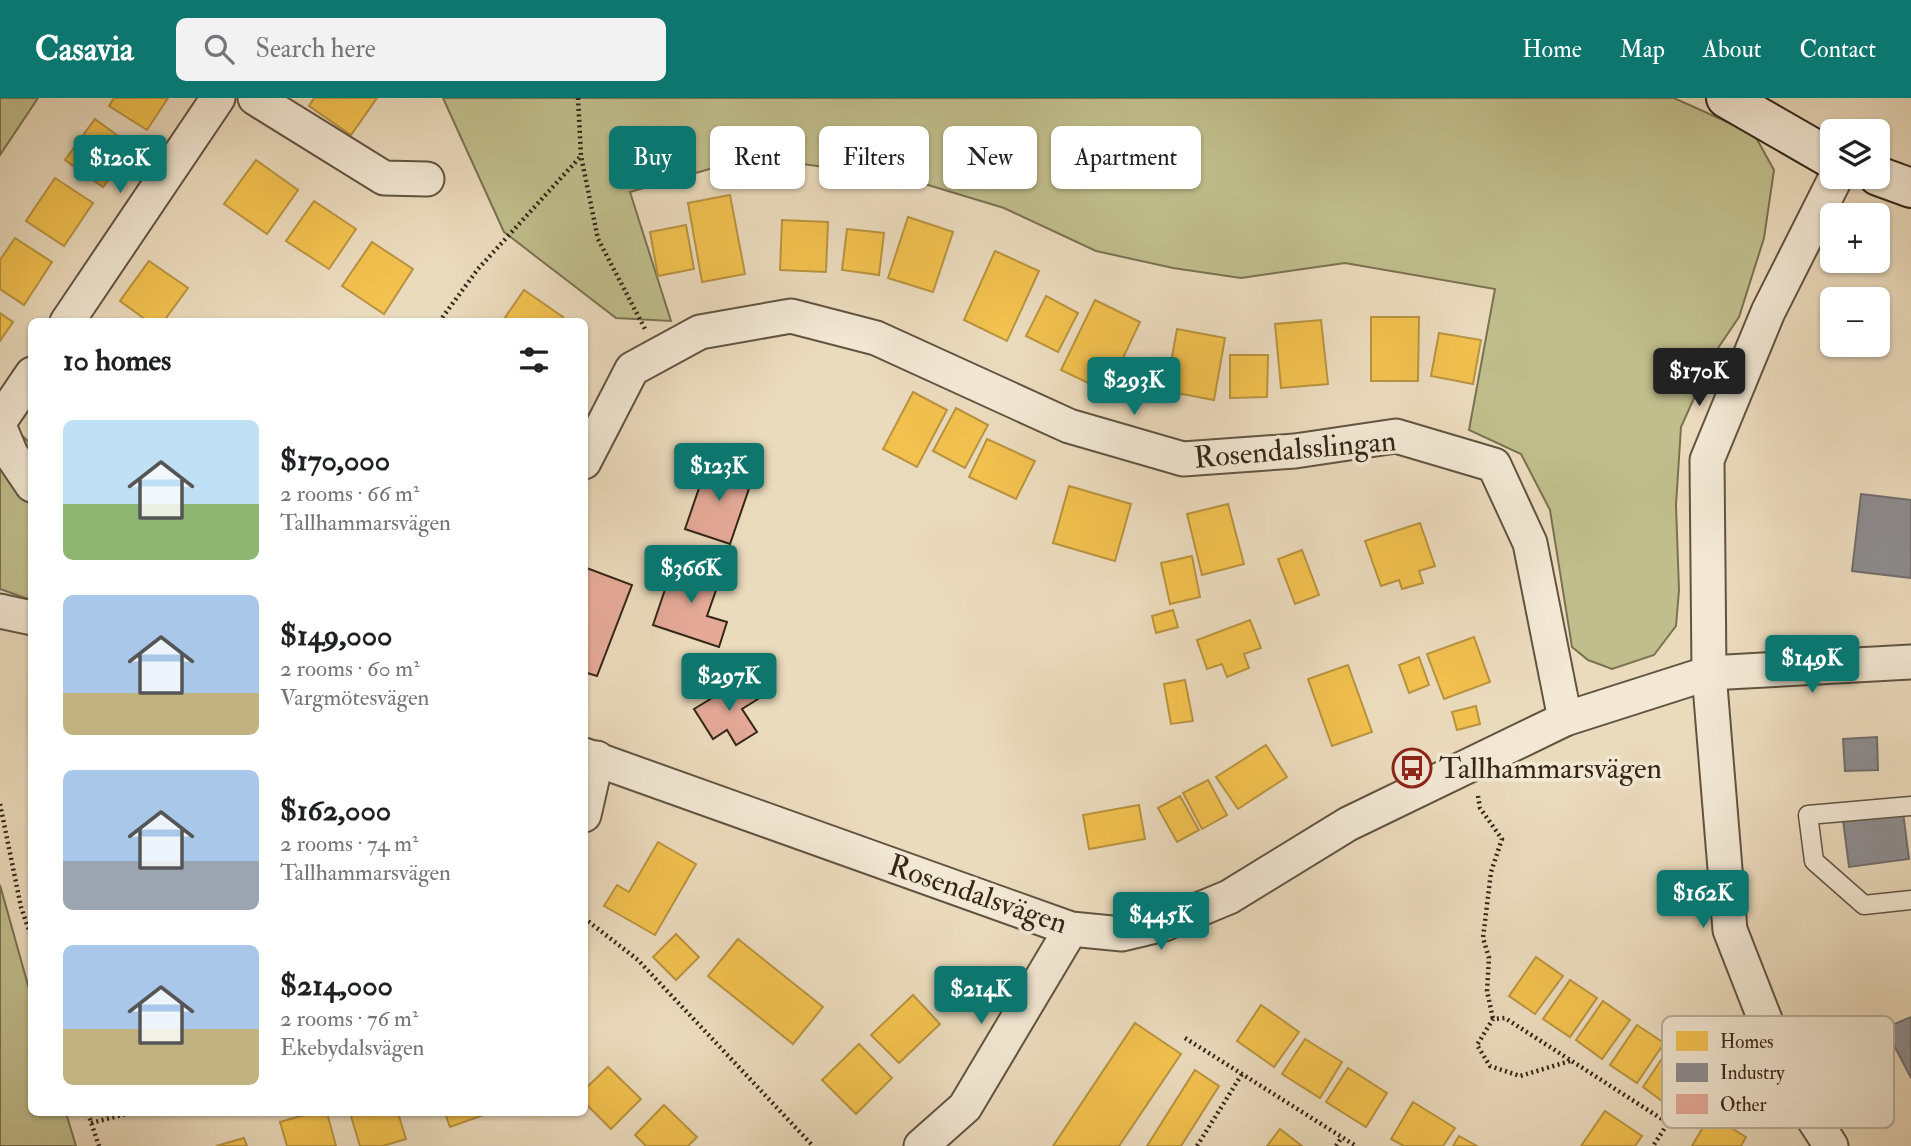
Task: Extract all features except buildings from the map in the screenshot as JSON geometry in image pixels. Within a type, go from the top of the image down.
[{"type":"main road","points":[[1726,98],[1820,152]]},
{"type":"main road","points":[[1890,180],[1911,187]]},
{"type":"street","points":[[69,318],[218,98]]},
{"type":"street","points":[[255,98],[384,178],[427,179]]},
{"type":"street","points":[[1764,1016],[1730,930],[1709,673],[1707,460],[1768,313],[1830,189]]},
{"type":"street","name":"Rosendalsslingan","points":[[588,454],[632,369],[700,332],[790,316],[876,338],[1069,426],[1184,460],[1295,451],[1396,436],[1494,465],[1530,543],[1565,719]]},
{"type":"street","points":[[0,421],[28,380]]},
{"type":"street","points":[[0,428],[11,454],[28,479]]},
{"type":"street","name":"Rosendalsvägen","points":[[591,756],[1070,929],[1122,934],[1175,919],[1229,897],[1348,824],[1565,719],[1709,673],[1911,662]]},
{"type":"street","points":[[588,781],[591,756]]},
{"type":"street","points":[[921,1146],[965,1107],[1070,929]]},
{"type":"street","points":[[1819,1128],[1831,1146]]},
{"type":"lane","points":[[1911,806],[1808,815],[1814,861],[1864,905],[1911,900]]},
{"type":"path","points":[[578,98],[581,156],[598,239],[658,354]]},
{"type":"path","points":[[442,318],[478,269],[581,156]]},
{"type":"path","points":[[1473,763],[1480,808],[1502,839],[1491,872],[1483,938],[1489,958],[1487,990],[1493,1019],[1477,1045],[1490,1066],[1520,1076],[1570,1060]]},
{"type":"path","points":[[0,804],[21,907],[28,927]]},
{"type":"path","points":[[588,921],[638,960],[813,1146]]},
{"type":"path","points":[[1493,1019],[1505,1018],[1662,1119]]},
{"type":"path","points":[[1185,1038],[1356,1146]]},
{"type":"path","points":[[1197,1146],[1242,1074]]},
{"type":"path","points":[[89,1116],[99,1146]]},
{"type":"path","points":[[91,1123],[118,1116]]},
{"type":"path","points":[[1653,1146],[1665,1128]]},
{"type":"path","points":[[1336,1146],[1342,1137]]},
{"type":"shaded area","points":[[0,98],[38,98],[0,155]]},
{"type":"shaded area","points":[[443,98],[1674,98],[1754,134],[1774,170],[1764,238],[1739,317],[1714,354],[1681,427],[1676,505],[1679,590],[1676,626],[1654,655],[1612,669],[1588,660],[1572,647],[1550,510],[1521,454],[1469,430],[1495,289],[1345,263],[1241,278],[1173,268],[1096,251],[1004,208],[929,185],[929,126],[819,126],[819,166],[805,164],[805,126],[710,126],[710,169],[696,173],[696,126],[609,126],[609,189],[640,189],[630,192],[671,321],[616,318],[504,232]]},
{"type":"shaded area","points":[[0,415],[28,441],[28,599],[0,589]]},
{"type":"shaded area","points":[[0,885],[28,985],[28,1116],[67,1116],[76,1146],[0,1146]]},
{"type":"place","name":"Tallhammarsvägen","points":[[1412,768]]}]
